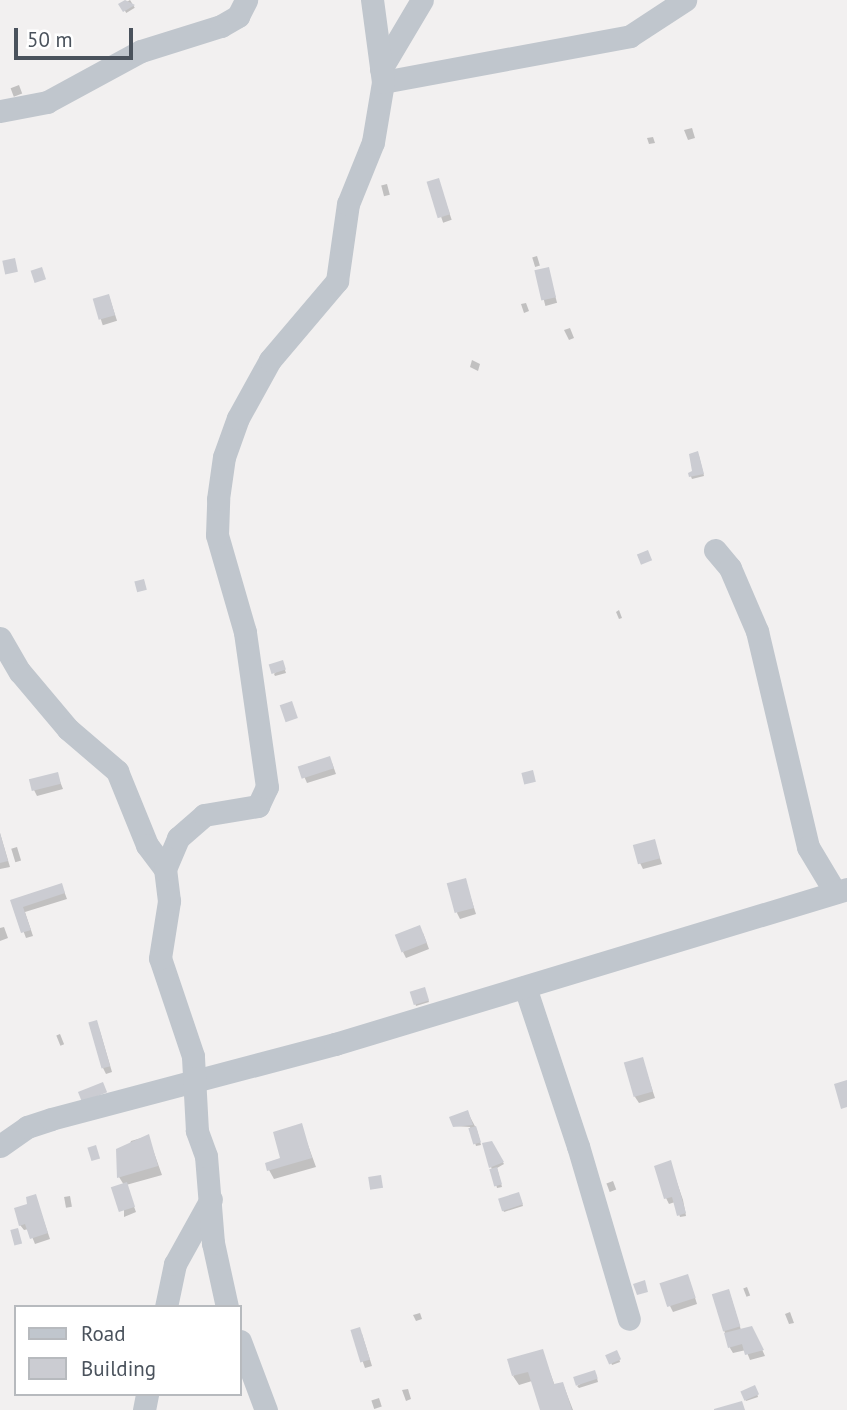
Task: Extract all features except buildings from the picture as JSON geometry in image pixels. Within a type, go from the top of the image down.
[{"type":"street","points":[[0,111],[47,102],[141,51],[221,26],[238,16],[246,0]]},
{"type":"street","points":[[165,869],[178,838],[204,815],[258,806],[267,787],[245,632],[217,535],[224,457],[238,418],[270,360],[337,281],[348,204],[373,142],[382,75],[372,0]]},
{"type":"street","points":[[382,75],[422,0]]},
{"type":"street","points":[[382,75],[630,36],[685,0]]},
{"type":"street","points":[[0,1146],[27,1127],[51,1119],[194,1083],[524,987],[841,890],[808,847],[757,631],[730,568],[715,550]]},
{"type":"street","points":[[0,638],[20,672],[68,729],[117,771],[148,845],[165,869],[169,901],[160,958],[187,1034],[197,1131],[211,1199],[213,1244],[227,1305]]},
{"type":"street","points":[[524,987],[578,1146],[629,1319]]},
{"type":"street","points":[[166,1305],[175,1264],[211,1199]]},
{"type":"street","points":[[242,1346],[266,1410]]}]
